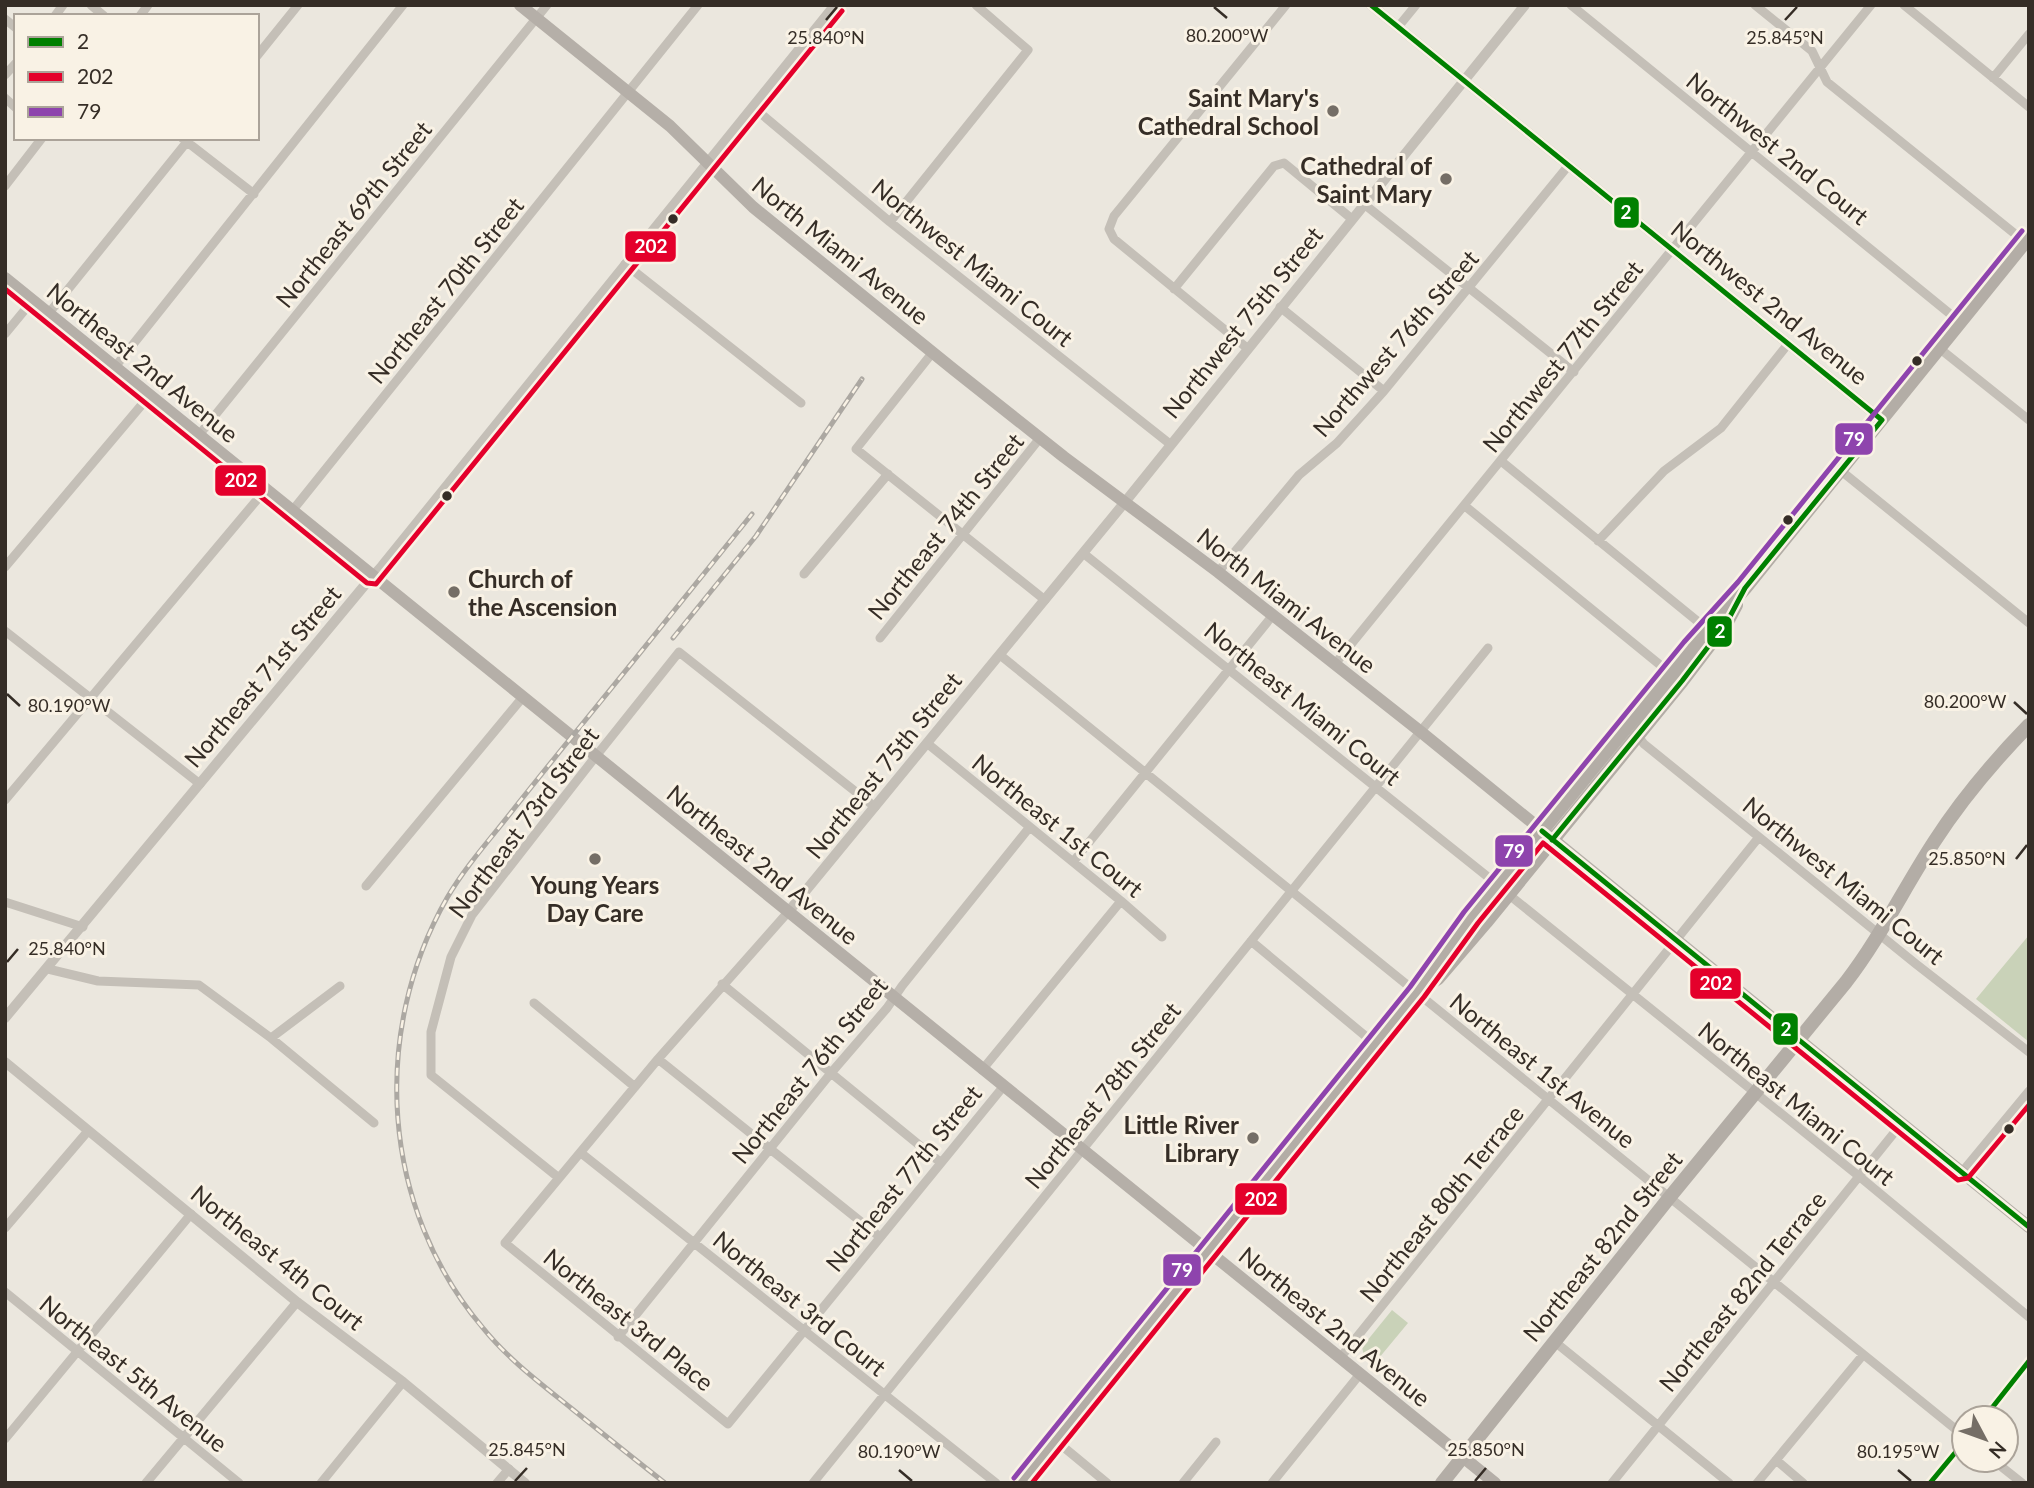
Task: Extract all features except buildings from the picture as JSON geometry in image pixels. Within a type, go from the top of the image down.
[{"type":"main road","name":"North Miami Avenue","points":[[520,5],[670,126],[753,207],[1040,438],[1218,572],[1421,732],[2029,1227]]},
{"type":"main road","points":[[1021,1483],[1417,992],[1438,978],[1670,673],[1745,588],[2027,240]]},
{"type":"main road","name":"Northeast 2nd Avenue","points":[[5,278],[1495,1483]]},
{"type":"main road","points":[[1547,835],[1637,736],[1727,622],[1745,588]]},
{"type":"main road","points":[[1637,736],[1639,726],[1670,673]]},
{"type":"main road","name":"Northeast 82nd Street","points":[[1442,1483],[1854,971],[1947,822],[2029,725]]},
{"type":"street","points":[[115,367],[403,5]]},
{"type":"street","name":"Northeast 69th Street","points":[[200,435],[547,5]]},
{"type":"street","name":"Northeast 70th Street","points":[[292,511],[698,5]]},
{"type":"street","name":"Northeast 71st Street","points":[[5,1018],[373,576],[835,5]]},
{"type":"street","points":[[890,222],[1028,50],[976,5]]},
{"type":"street","points":[[1247,348],[1114,239],[1109,229],[1114,216],[1286,5]]},
{"type":"street","name":"Northwest 2nd Avenue","points":[[1371,5],[1882,419]]},
{"type":"street","points":[[1398,27],[1416,5]]},
{"type":"street","name":"Northwest 75th Street","points":[[1125,502],[1525,5]]},
{"type":"street","name":"Northwest 2nd Court","points":[[1571,5],[1960,322]]},
{"type":"street","points":[[1755,5],[1812,51],[1827,82],[2027,240]]},
{"type":"street","name":"Northwest 77th Street","points":[[1335,664],[1871,5]]},
{"type":"street","points":[[1904,5],[2029,107]]},
{"type":"street","points":[[259,54],[297,6]]},
{"type":"street","points":[[1993,78],[2029,34]]},
{"type":"street","name":"Northwest Miami Court","points":[[753,107],[890,222],[1170,444]]},
{"type":"street","points":[[5,186],[40,140]]},
{"type":"street","points":[[49,313],[187,140],[254,194]]},
{"type":"street","points":[[1174,289],[1274,166],[1284,163],[1352,219]]},
{"type":"street","name":"Northwest 76th Street","points":[[1218,572],[1299,475],[1337,443],[1384,391],[1568,166]]},
{"type":"street","points":[[1364,204],[1574,372]]},
{"type":"street","points":[[625,264],[801,403]]},
{"type":"street","points":[[5,334],[33,300]]},
{"type":"street","points":[[1280,307],[1384,391]]},
{"type":"street","points":[[1598,541],[1664,471],[1721,428],[1788,344]]},
{"type":"street","points":[[1939,348],[2028,419]]},
{"type":"street","points":[[933,352],[856,449],[1045,600]]},
{"type":"street","points":[[5,568],[150,395]]},
{"type":"street","name":"Northeast 74th Street","points":[[880,638],[1040,438]]},
{"type":"street","points":[[1501,461],[1707,629]]},
{"type":"street","points":[[1840,470],[2029,623]]},
{"type":"street","points":[[804,574],[888,474]]},
{"type":"street","points":[[5,800],[266,489]]},
{"type":"street","name":"Northeast 75th Street","points":[[505,1243],[722,984],[789,911],[1125,502]]},
{"type":"street","points":[[1465,506],[1670,673]]},
{"type":"street","name":"Northeast Miami Court","points":[[1083,553],[1377,786],[2029,1317]]},
{"type":"street","points":[[1073,862],[1273,615]]},
{"type":"street","points":[[5,631],[200,784]]},
{"type":"street","name":"Northeast 78th Street","points":[[813,1483],[1488,648]]},
{"type":"street","name":"Northeast 73rd Street","points":[[559,1178],[431,1075],[431,1032],[451,957],[472,915],[679,652],[875,807]]},
{"type":"street","name":"Northeast 1st Avenue","points":[[1000,654],[1950,1425]]},
{"type":"street","points":[[366,886],[523,697]]},
{"type":"street","name":"Northwest Miami Court","points":[[1637,736],[1879,934],[2029,1052]]},
{"type":"street","name":"Northeast 1st Court","points":[[928,744],[1162,937]]},
{"type":"street","name":"Northeast 76th Street","points":[[618,1337],[1030,828]]},
{"type":"street","name":"Northeast 80th Terrace","points":[[1340,1358],[1759,837]]},
{"type":"street","name":"Northeast 77th Street","points":[[982,1070],[1121,901]]},
{"type":"street","points":[[5,902],[83,927]]},
{"type":"street","points":[[1251,941],[1375,1044]]},
{"type":"street","points":[[48,969],[98,981],[199,985],[271,1038],[374,1123]]},
{"type":"street","points":[[722,984],[940,1162]]},
{"type":"street","points":[[271,1038],[340,986]]},
{"type":"street","points":[[534,1003],[635,1087]]},
{"type":"street","points":[[658,1059],[880,1237]]},
{"type":"street","name":"Northeast 4th Court","points":[[5,1062],[297,1302],[403,1382],[525,1483]]},
{"type":"street","name":"Northeast 77th Street","points":[[728,1424],[1003,1087]]},
{"type":"street","points":[[1962,1172],[2029,1091]]},
{"type":"street","name":"Northeast 82nd Terrace","points":[[1612,1483],[1902,1123]]},
{"type":"street","points":[[5,1228],[88,1131]]},
{"type":"street","name":"Northeast 3rd Court","points":[[581,1153],[996,1483]]},
{"type":"street","points":[[5,1439],[191,1214]]},
{"type":"street","name":"Northeast 3rd Place","points":[[505,1243],[728,1424]]},
{"type":"street","name":"Northeast 5th Avenue","points":[[5,1292],[239,1483]]},
{"type":"street","points":[[146,1483],[297,1302]]},
{"type":"street","points":[[1555,1342],[1728,1483]]},
{"type":"street","points":[[1757,1483],[1863,1355]]},
{"type":"street","points":[[1994,1404],[2029,1362]]},
{"type":"street","points":[[1272,1483],[1360,1374]]},
{"type":"street","points":[[321,1483],[403,1382]]},
{"type":"street","points":[[1055,1440],[1107,1483]]},
{"type":"street","points":[[1183,1483],[1216,1442]]},
{"type":"street","points":[[1930,1483],[1950,1459]]},
{"type":"street","points":[[1776,1460],[1803,1483]]},
{"type":"street","points":[[497,1483],[509,1469]]},
{"type":"green space","points":[[2029,935],[2029,1042],[1976,999]]},
{"type":"green space","points":[[1392,1310],[1408,1323],[1374,1364],[1364,1356],[1362,1347]]},
{"type":"railway","points":[[673,638],[756,536],[862,379]]},
{"type":"railway","points":[[665,1483],[514,1360],[483,1328],[449,1281],[424,1229],[406,1175],[398,1119],[398,1062],[406,1005],[422,950],[452,889],[752,514]]},
{"type":"transit line","name":"2","points":[[1371,5],[1882,420]]},
{"type":"transit line","name":"202","points":[[5,289],[367,583],[376,584],[842,11]]},
{"type":"transit line","name":"79","points":[[1014,1478],[1410,987],[1464,912],[1684,642],[1738,582],[2022,231]]},
{"type":"transit line","name":"2","points":[[1552,840],[1682,681],[1727,622],[1745,588],[1882,420]]},
{"type":"transit line","name":"2","points":[[1542,831],[2029,1227]]},
{"type":"transit line","name":"202","points":[[1032,1483],[1424,997],[1478,923],[1543,843],[1958,1180],[1968,1178],[2029,1105]]},
{"type":"transit line","name":"2","points":[[1995,1404],[2029,1361]]},
{"type":"transit line","name":"2","points":[[1930,1483],[1950,1459]]},
{"type":"place","name":"Saint Mary's Cathedral School","points":[[1333,111]]},
{"type":"place","name":"Cathedral of Saint Mary","points":[[1446,179]]},
{"type":"place","name":"Church of the Ascension","points":[[454,592]]},
{"type":"place","name":"Young Years Day Care","points":[[595,859]]},
{"type":"place","name":"Little River Library","points":[[1253,1138]]}]
